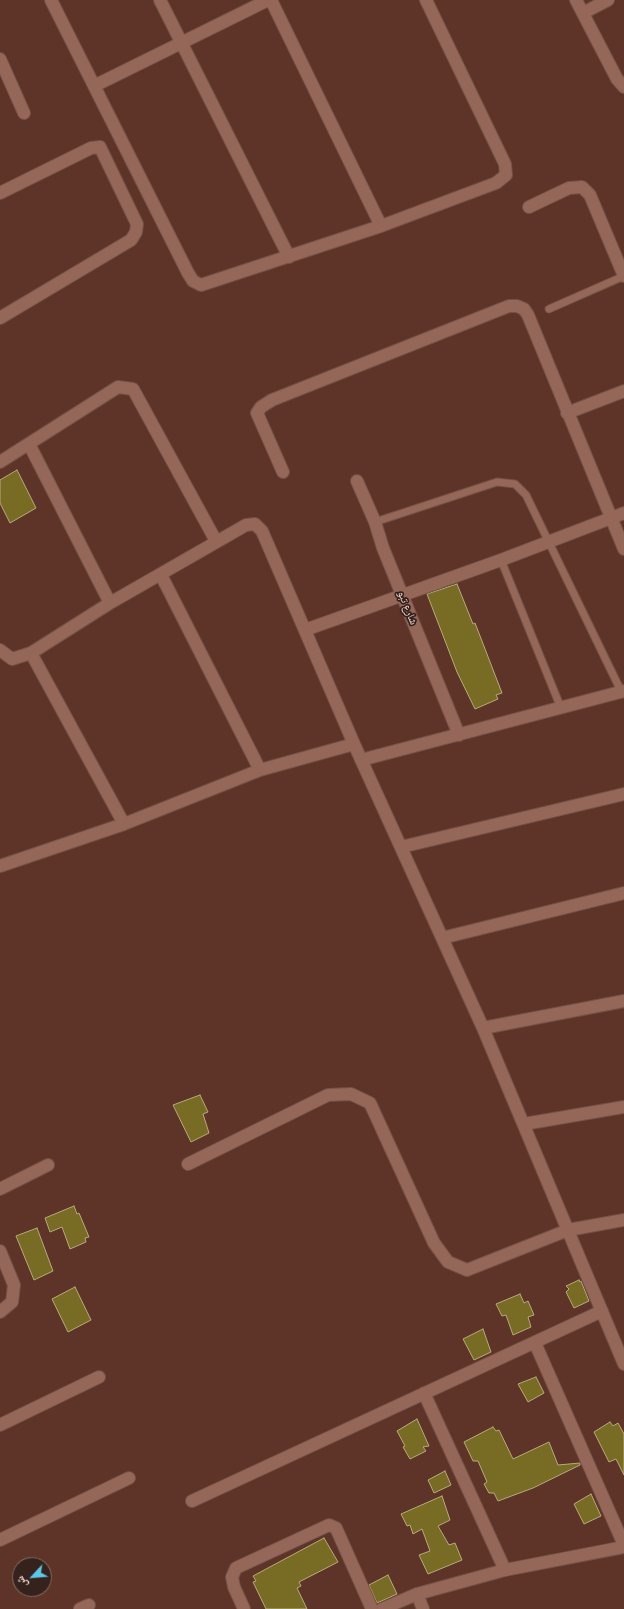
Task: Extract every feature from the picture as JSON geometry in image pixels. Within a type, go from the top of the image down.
[{"type":"street","points":[[51,0],[193,281],[201,285],[381,226],[496,182],[506,175],[505,164],[426,0]]},
{"type":"street","points":[[160,0],[288,257]]},
{"type":"street","points":[[94,86],[180,42],[268,0]]},
{"type":"street","points":[[272,0],[381,226]]},
{"type":"street","points":[[576,0],[617,79],[624,87]]},
{"type":"street","points":[[583,13],[608,0]]},
{"type":"street","points":[[0,59],[24,113]]},
{"type":"street","points":[[0,193],[91,148],[100,147],[137,224],[136,232],[131,240],[0,318]]},
{"type":"street","points":[[529,207],[569,188],[582,187],[590,195],[624,276]]},
{"type":"street","points":[[283,472],[257,413],[261,407],[272,400],[509,306],[517,306],[524,309],[528,315],[624,549]]},
{"type":"street","points":[[0,462],[118,387],[133,389],[216,541]]},
{"type":"street","points":[[568,413],[624,391]]},
{"type":"street","points":[[29,444],[110,603]]},
{"type":"street","name":"شارع تبو","points":[[357,481],[375,522],[402,596],[459,735]]},
{"type":"street","points":[[306,630],[501,560],[624,513]]},
{"type":"street","points":[[0,650],[12,659],[30,653],[110,603],[162,575],[216,541],[246,525],[255,524],[262,531],[361,760],[483,1028],[624,1364]]},
{"type":"street","points":[[162,575],[260,770]]},
{"type":"street","points":[[30,653],[124,824]]},
{"type":"street","points":[[361,760],[622,691]]},
{"type":"street","points":[[0,866],[124,824],[260,770],[354,744]]},
{"type":"street","points":[[401,847],[624,794]]},
{"type":"street","points":[[442,938],[624,893]]},
{"type":"street","points":[[483,1028],[624,1001]]},
{"type":"street","points":[[188,1164],[328,1095],[352,1094],[370,1103],[434,1243],[448,1262],[467,1270],[568,1230],[624,1220]]},
{"type":"street","points":[[524,1124],[624,1107]]},
{"type":"street","points":[[0,1189],[48,1166]]},
{"type":"street","points":[[0,1250],[14,1285],[12,1302],[0,1312]]},
{"type":"street","points":[[192,1500],[602,1311]]},
{"type":"street","points":[[382,1609],[416,1594],[505,1570],[624,1546],[535,1343]]},
{"type":"street","points":[[0,1425],[98,1377]]},
{"type":"street","points":[[424,1392],[505,1570]]},
{"type":"street","points":[[0,1540],[129,1478]]},
{"type":"street","points":[[244,1609],[234,1587],[232,1577],[236,1568],[329,1525],[336,1528],[372,1609]]},
{"type":"street","points":[[416,1594],[423,1609]]},
{"type":"lane","points":[[549,309],[624,276]]},
{"type":"lane","points":[[375,522],[497,482],[515,484],[526,494],[622,691]]},
{"type":"lane","points":[[501,560],[561,708]]},
{"type":"building","points":[[17,470],[36,508],[10,523],[0,503],[0,480]]},
{"type":"building","points":[[457,584],[473,624],[475,623],[502,693],[496,695],[498,699],[475,709],[457,672],[427,594]]},
{"type":"building","points":[[200,1095],[208,1112],[203,1114],[209,1133],[191,1142],[173,1105]]},
{"type":"building","points":[[74,1206],[77,1214],[79,1213],[89,1237],[85,1238],[86,1242],[70,1249],[62,1227],[50,1232],[45,1218]]},
{"type":"building","points":[[37,1228],[53,1271],[34,1280],[16,1236]]},
{"type":"building","points":[[579,1280],[580,1282],[581,1281],[589,1301],[574,1308],[566,1292],[569,1289],[566,1286]]},
{"type":"building","points":[[75,1287],[91,1320],[68,1332],[52,1299]]},
{"type":"building","points":[[520,1294],[524,1303],[528,1301],[534,1315],[528,1317],[531,1327],[513,1335],[506,1315],[502,1316],[496,1304]]},
{"type":"building","points":[[483,1329],[491,1352],[474,1360],[463,1339]]},
{"type":"building","points":[[536,1377],[544,1393],[528,1402],[518,1384]]},
{"type":"building","points":[[417,1419],[429,1446],[423,1447],[426,1451],[410,1459],[403,1447],[405,1446],[397,1431]]},
{"type":"building","points":[[610,1422],[613,1426],[618,1423],[624,1434],[624,1475],[616,1459],[609,1462],[594,1432]]},
{"type":"building","points":[[493,1427],[496,1431],[499,1430],[513,1459],[549,1442],[558,1465],[580,1463],[580,1465],[533,1488],[498,1501],[494,1493],[489,1493],[484,1484],[487,1482],[478,1461],[473,1461],[464,1442]]},
{"type":"building","points":[[445,1471],[451,1485],[434,1493],[428,1480]]},
{"type":"building","points":[[591,1494],[601,1516],[584,1524],[574,1504]]},
{"type":"building","points":[[442,1496],[450,1520],[438,1526],[449,1545],[455,1543],[462,1560],[428,1574],[419,1555],[430,1551],[422,1529],[413,1534],[410,1525],[407,1526],[401,1514]]},
{"type":"building","points":[[324,1538],[338,1562],[299,1582],[301,1586],[297,1588],[307,1609],[266,1609],[253,1582],[256,1581],[253,1576]]},
{"type":"building","points":[[388,1575],[397,1594],[377,1603],[369,1585]]}]
